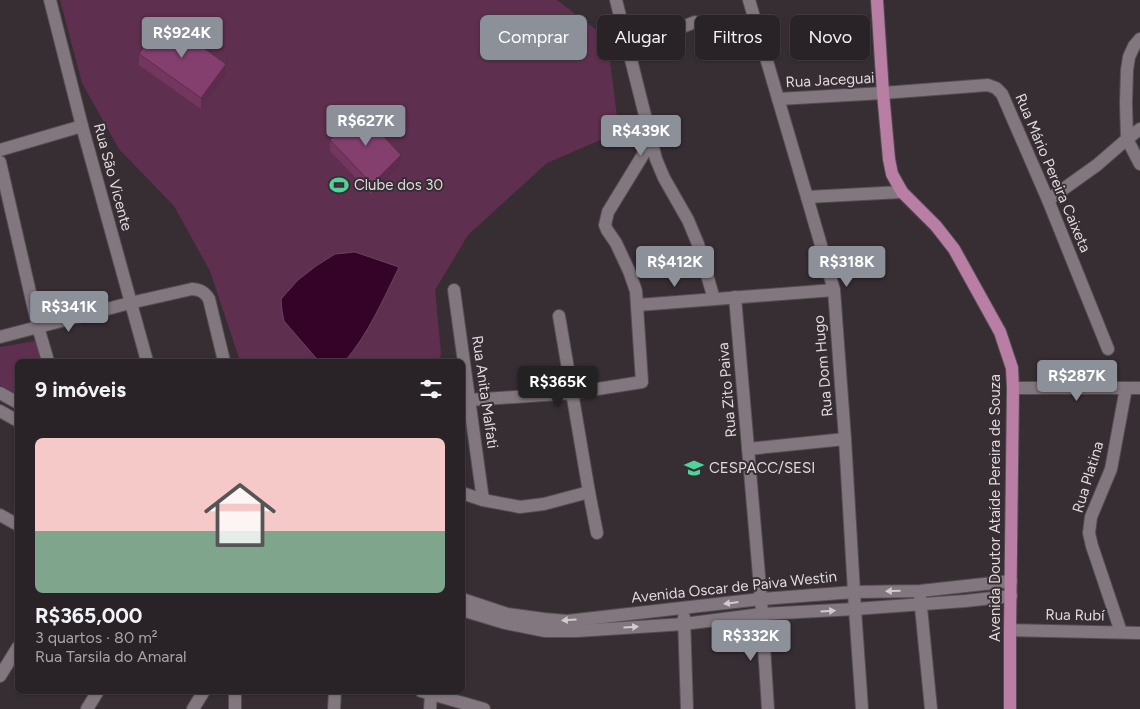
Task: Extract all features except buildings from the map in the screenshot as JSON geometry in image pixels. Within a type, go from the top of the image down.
[{"type":"main road","name":"Avenida Doutor Ataíde Pereira de Souza","points":[[877,0],[889,159],[892,174],[902,192],[936,226],[954,248],[1000,332],[1012,368],[1014,388],[1010,709]]},
{"type":"street","name":"Rua São Vicente","points":[[50,0],[82,126],[146,359]]},
{"type":"street","points":[[616,0],[620,15]]},
{"type":"street","name":"Rua Dom Hugo","points":[[749,0],[834,290],[862,709]]},
{"type":"street","points":[[1140,39],[1129,57],[1126,104],[1127,139],[1140,164]]},
{"type":"street","points":[[631,60],[656,159],[664,178],[688,220],[698,244],[714,299]]},
{"type":"street","name":"Rua Mário Pereira Caixeta","points":[[884,93],[988,85],[996,88],[1002,94],[1048,200],[1108,349]]},
{"type":"street","name":"Rua Jaceguai","points":[[778,99],[884,93]]},
{"type":"street","points":[[0,150],[82,126]]},
{"type":"street","points":[[1048,200],[1097,165],[1140,129]]},
{"type":"street","points":[[470,400],[572,393],[642,382],[636,292],[629,270],[605,225],[608,212],[652,140]]},
{"type":"street","points":[[0,162],[38,327],[47,359]]},
{"type":"street","points":[[807,197],[902,192]]},
{"type":"street","points":[[0,336],[192,289],[205,293],[208,299],[223,359]]},
{"type":"street","name":"Rua Anita Malfati","points":[[454,290],[464,359]]},
{"type":"street","points":[[638,305],[834,290]]},
{"type":"street","name":"Rua Zito Paiva","points":[[735,297],[761,599],[768,709]]},
{"type":"street","points":[[560,316],[597,533]]},
{"type":"street","name":"Rua Anita Malfati","points":[[465,366],[483,500]]},
{"type":"street","points":[[1014,388],[1140,388]]},
{"type":"street","name":"Rua Platina","points":[[1121,632],[1089,533],[1091,517],[1111,469],[1126,388]]},
{"type":"street","points":[[0,393],[15,401]]},
{"type":"street","points":[[0,411],[15,419]]},
{"type":"street","points":[[748,449],[845,439]]},
{"type":"street","points":[[465,494],[483,500],[520,507],[544,504],[589,492]]},
{"type":"street","points":[[0,515],[15,523]]},
{"type":"street","name":"Avenida Oscar de Paiva Westin","points":[[465,611],[506,618],[567,621],[761,599],[854,592],[920,591],[1011,581]]},
{"type":"street","points":[[964,587],[965,601]]},
{"type":"street","points":[[920,591],[931,709]]},
{"type":"street","name":"Avenida Oscar de Paiva Westin","points":[[465,600],[506,618],[545,631],[577,631],[684,624],[762,614],[855,609],[1010,596]]},
{"type":"street","points":[[684,608],[687,709]]},
{"type":"street","name":"Rua Rubí","points":[[1010,630],[1140,633]]},
{"type":"street","points":[[0,676],[15,652]]},
{"type":"street","points":[[87,709],[96,694]]},
{"type":"street","points":[[194,709],[202,694]]},
{"type":"street","points":[[235,709],[236,694]]},
{"type":"street","points":[[334,709],[335,694]]},
{"type":"street","points":[[426,694],[430,709]]},
{"type":"street","points":[[430,694],[484,709]]},
{"type":"shaded area","name":"Clube dos 30","points":[[60,0],[557,0],[577,15],[480,15],[480,60],[587,60],[587,23],[597,30],[597,60],[610,60],[619,132],[547,163],[468,235],[435,290],[441,354],[440,359],[239,359],[210,271],[174,206],[119,149],[82,83]]},
{"type":"shaded area","points":[[355,252],[399,267],[368,328],[347,359],[318,359],[284,321],[281,299],[298,280],[335,254]]},
{"type":"shaded area","points":[[35,341],[40,359],[15,359],[15,394],[0,385],[0,347]]},
{"type":"place","name":"Clube dos 30","points":[[339,185]]},
{"type":"place","name":"CESPACC/SESI","points":[[694,468]]}]
